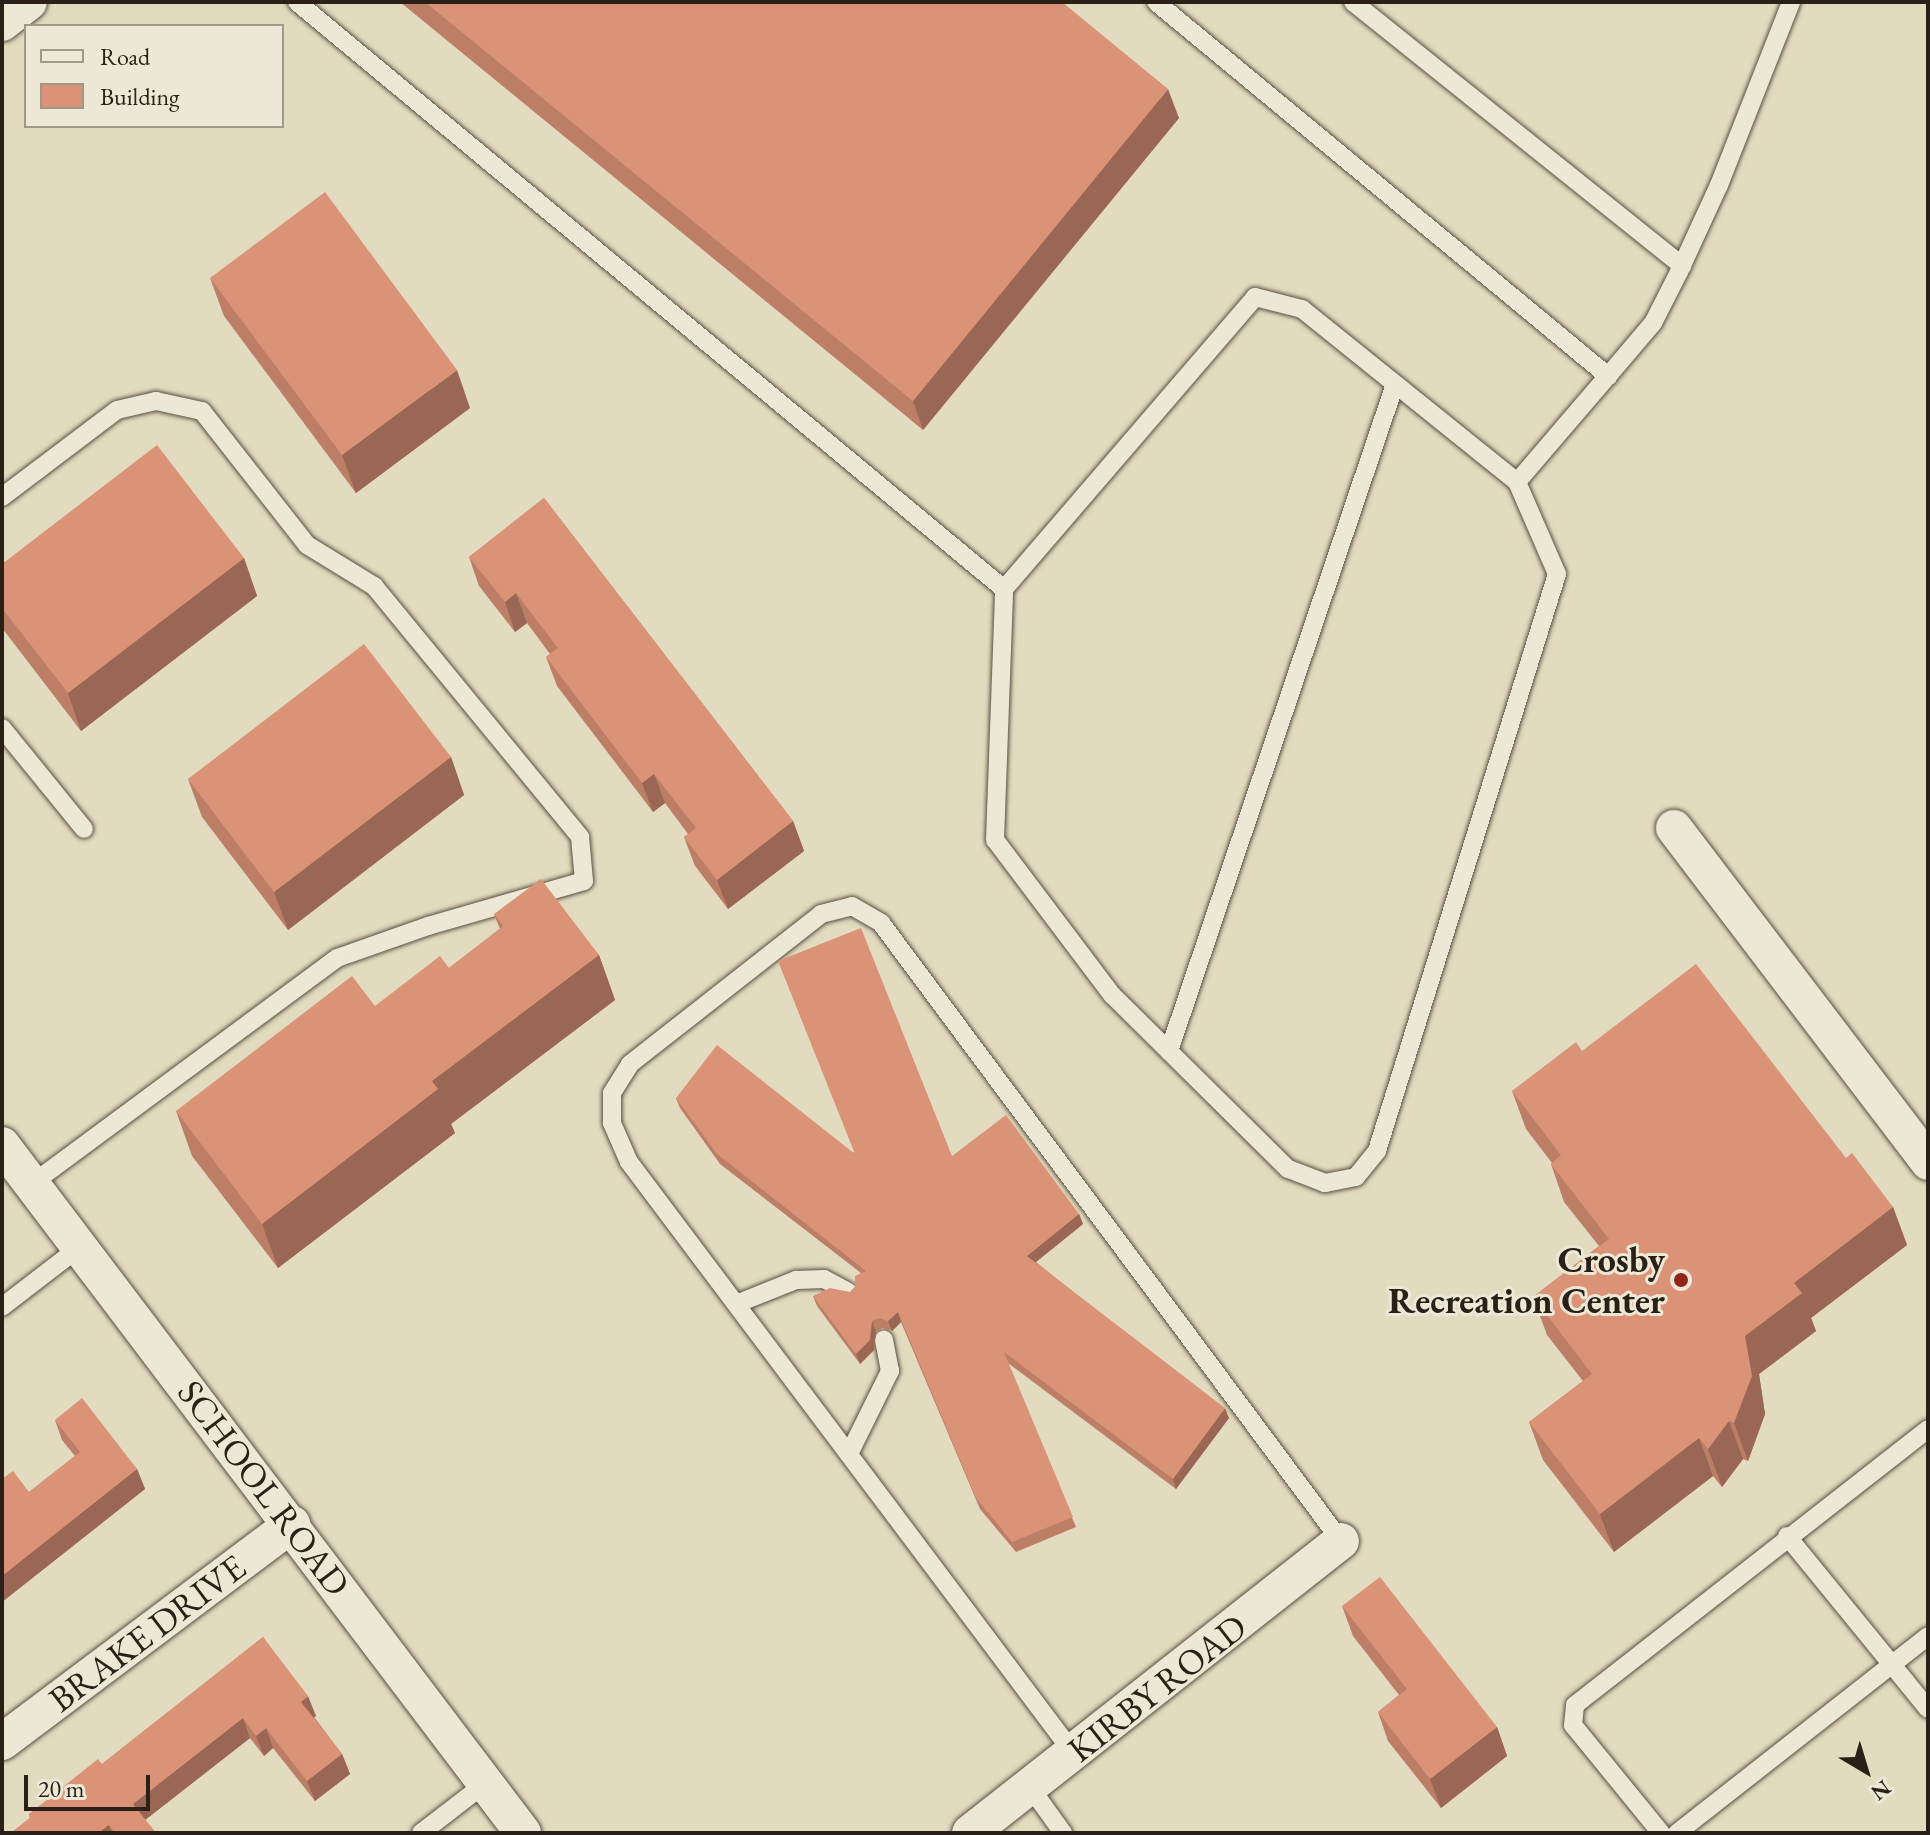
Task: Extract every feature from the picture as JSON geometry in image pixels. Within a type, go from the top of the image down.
[{"type":"street","points":[[2,23],[29,2]]},
{"type":"street","points":[[1674,828],[1928,1162]]},
{"type":"street","name":"SCHOOL ROAD","points":[[2,1145],[523,1833]]},
{"type":"street","name":"BRAKE DRIVE","points":[[2,1742],[292,1524]]},
{"type":"street","name":"KIRBY ROAD","points":[[970,1833],[1341,1541]]},
{"type":"lane","points":[[297,2],[1004,589]]},
{"type":"lane","points":[[1156,2],[1608,376]]},
{"type":"lane","points":[[1353,2],[1682,266]]},
{"type":"lane","points":[[1517,482],[1653,323],[1719,185],[1791,2]]},
{"type":"lane","points":[[1255,297],[1302,309],[1517,482],[1557,574],[1377,1151],[1356,1177],[1325,1183],[1288,1169],[1112,995],[995,840],[1004,589],[1255,297]]},
{"type":"lane","points":[[1169,1051],[1395,384]]},
{"type":"lane","points":[[2,497],[117,410],[156,401],[202,411],[307,545],[374,586],[580,837],[584,881],[428,926],[337,958],[32,1184]]},
{"type":"lane","points":[[2,728],[84,829]]},
{"type":"lane","points":[[1074,1754],[629,1162],[612,1123],[612,1093],[630,1064],[821,914],[852,906],[881,923],[1341,1541]]},
{"type":"lane","points":[[2,1307],[80,1247]]},
{"type":"lane","points":[[736,1304],[796,1280],[824,1279],[848,1292]]},
{"type":"lane","points":[[849,1454],[890,1371],[884,1340]]},
{"type":"lane","points":[[1661,1833],[1573,1725],[1575,1705],[1787,1536],[1928,1429]]},
{"type":"lane","points":[[1787,1536],[1928,1709]]},
{"type":"lane","points":[[1677,1833],[1928,1636]]},
{"type":"lane","points":[[421,1833],[486,1783]]},
{"type":"lane","points":[[1030,1787],[1063,1833]]},
{"type":"building","points":[[425,2],[1062,2],[1168,89],[913,401]]},
{"type":"building","points":[[325,192],[457,370],[342,455],[210,278]]},
{"type":"building","points":[[157,445],[244,558],[68,693],[2,608],[2,564]]},
{"type":"building","points":[[544,498],[793,821],[717,880],[684,837],[696,828],[654,774],[642,783],[546,657],[558,648],[516,593],[505,602],[469,557]]},
{"type":"building","points":[[364,644],[451,757],[274,892],[188,779]]},
{"type":"building","points":[[541,879],[599,955],[432,1081],[438,1089],[262,1224],[176,1111],[352,976],[375,1006],[440,956],[449,968],[503,926],[494,914]]},
{"type":"building","points":[[861,928],[952,1156],[1006,1115],[1079,1214],[1027,1256],[1225,1408],[1173,1479],[1004,1352],[1073,1517],[1012,1542],[976,1498],[898,1312],[888,1321],[879,1318],[872,1321],[870,1340],[856,1354],[813,1296],[830,1288],[850,1292],[855,1287],[855,1276],[866,1271],[717,1154],[676,1098],[717,1045],[855,1154],[778,961]]},
{"type":"building","name":"Crosby Recreation Center","points":[[1696,964],[1846,1158],[1852,1153],[1893,1207],[1794,1283],[1802,1293],[1745,1336],[1752,1376],[1734,1423],[1729,1421],[1708,1449],[1699,1438],[1600,1514],[1529,1422],[1592,1374],[1533,1297],[1609,1239],[1551,1164],[1561,1155],[1512,1091],[1576,1042],[1582,1051]]},
{"type":"building","points":[[82,1398],[137,1469],[2,1576],[2,1479],[13,1471],[29,1492],[80,1452],[55,1420]]},
{"type":"building","points":[[1380,1577],[1497,1727],[1430,1779],[1378,1712],[1407,1689],[1342,1606]]},
{"type":"building","points":[[263,1637],[308,1696],[301,1702],[342,1754],[307,1781],[266,1728],[256,1736],[243,1718],[133,1804],[156,1833],[115,1833],[109,1825],[98,1833],[11,1833],[31,1817],[29,1814],[98,1759],[102,1764]]},
{"type":"place","name":"Crosby Recreation Center","points":[[1681,1280]]}]
